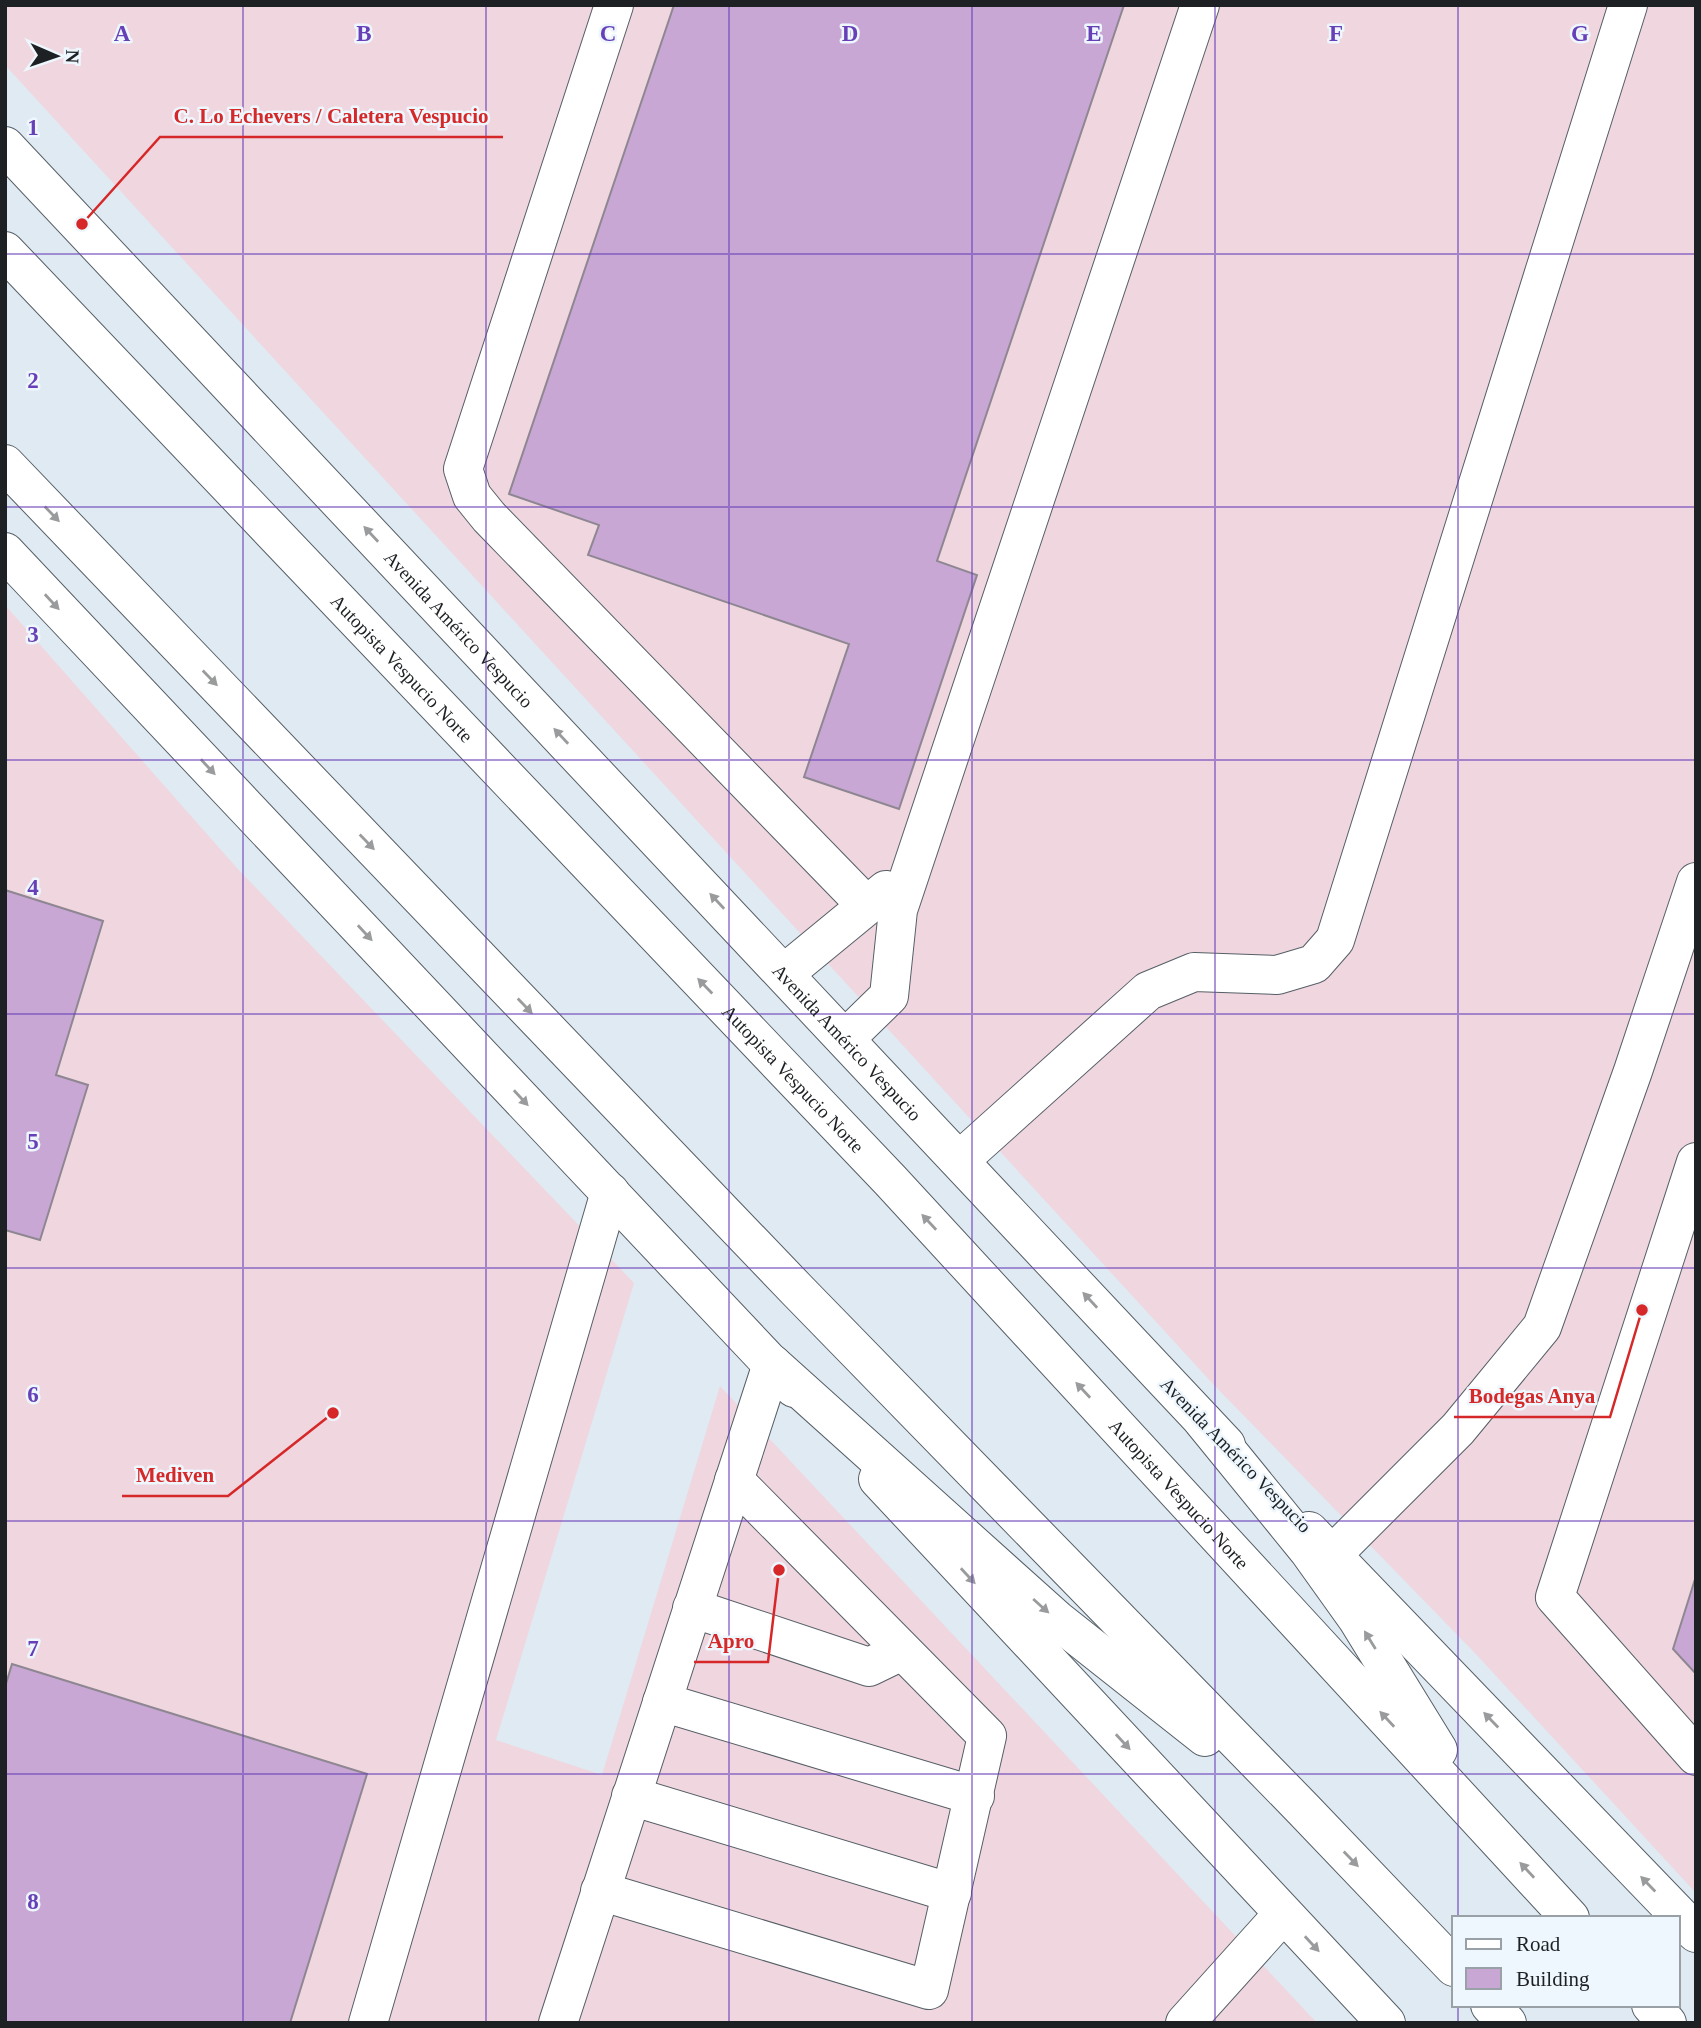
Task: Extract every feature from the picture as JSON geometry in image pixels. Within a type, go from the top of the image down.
[{"type":"main road","points":[[614,5],[463,469],[472,496],[489,517],[866,905]]},
{"type":"main road","points":[[845,1039],[888,996],[898,910],[1200,5]]},
{"type":"main road","points":[[960,1160],[1148,990],[1194,972],[1277,975],[1314,964],[1335,940],[1628,5]]},
{"type":"main road","name":"Avenida Américo Vespucio","points":[[5,146],[785,973],[1203,1421],[1680,1916]]},
{"type":"main road","name":"Autopista Vespucio Norte","points":[[5,251],[890,1180],[1568,1916]]},
{"type":"main road","points":[[5,464],[845,1341],[1452,1965]]},
{"type":"main road","points":[[5,552],[772,1364],[1386,2023]]},
{"type":"main road","points":[[785,973],[912,869]]},
{"type":"main road","points":[[1332,1555],[1458,1429],[1542,1327],[1633,1071],[1696,882]]},
{"type":"main road","points":[[1696,1162],[1555,1597],[1696,1756]]},
{"type":"main road","points":[[368,2023],[610,1192]]},
{"type":"main road","points":[[772,1364],[1056,1620],[1193,1729],[1303,1809]]},
{"type":"main road","points":[[558,2023],[772,1364]]},
{"type":"main road","points":[[1203,1421],[1308,1550],[1358,1620],[1483,1823]]},
{"type":"main road","points":[[600,1891],[929,1990],[987,1736],[734,1480]]},
{"type":"main road","points":[[692,1608],[869,1667],[902,1651]]},
{"type":"main road","points":[[662,1703],[975,1796]]},
{"type":"main road","points":[[631,1796],[953,1893]]},
{"type":"main road","points":[[1185,2023],[1283,1914]]},
{"type":"main road","name":"Avenida Américo Vespucio","points":[[1680,1916],[1696,1933]]},
{"type":"main road","points":[[1492,2007],[1507,2023]]},
{"type":"main road","points":[[1653,2007],[1667,2023]]},
{"type":"shaded area","points":[[5,5],[1696,5],[1696,1893],[1473,1651],[1213,1384],[5,65]]},
{"type":"shaded area","points":[[5,605],[236,867],[634,1283],[496,1740],[602,1775],[720,1386],[1317,2023],[5,2023]]},
{"type":"building","points":[[674,5],[1124,5],[937,561],[977,575],[899,809],[804,777],[849,644],[588,555],[599,525],[509,494]]},
{"type":"building","points":[[5,890],[103,921],[56,1075],[88,1085],[40,1240],[5,1230]]},
{"type":"building","points":[[1696,1576],[1696,1674],[1673,1649]]},
{"type":"building","points":[[12,1664],[367,1774],[290,2023],[5,2023],[5,1687]]},
{"type":"place","name":"C. Lo Echevers / Caletera Vespucio","points":[[82,224]]},
{"type":"place","name":"Bodegas Anya","points":[[1642,1310]]},
{"type":"place","name":"Mediven","points":[[333,1413]]},
{"type":"place","name":"Apro","points":[[779,1570]]}]
